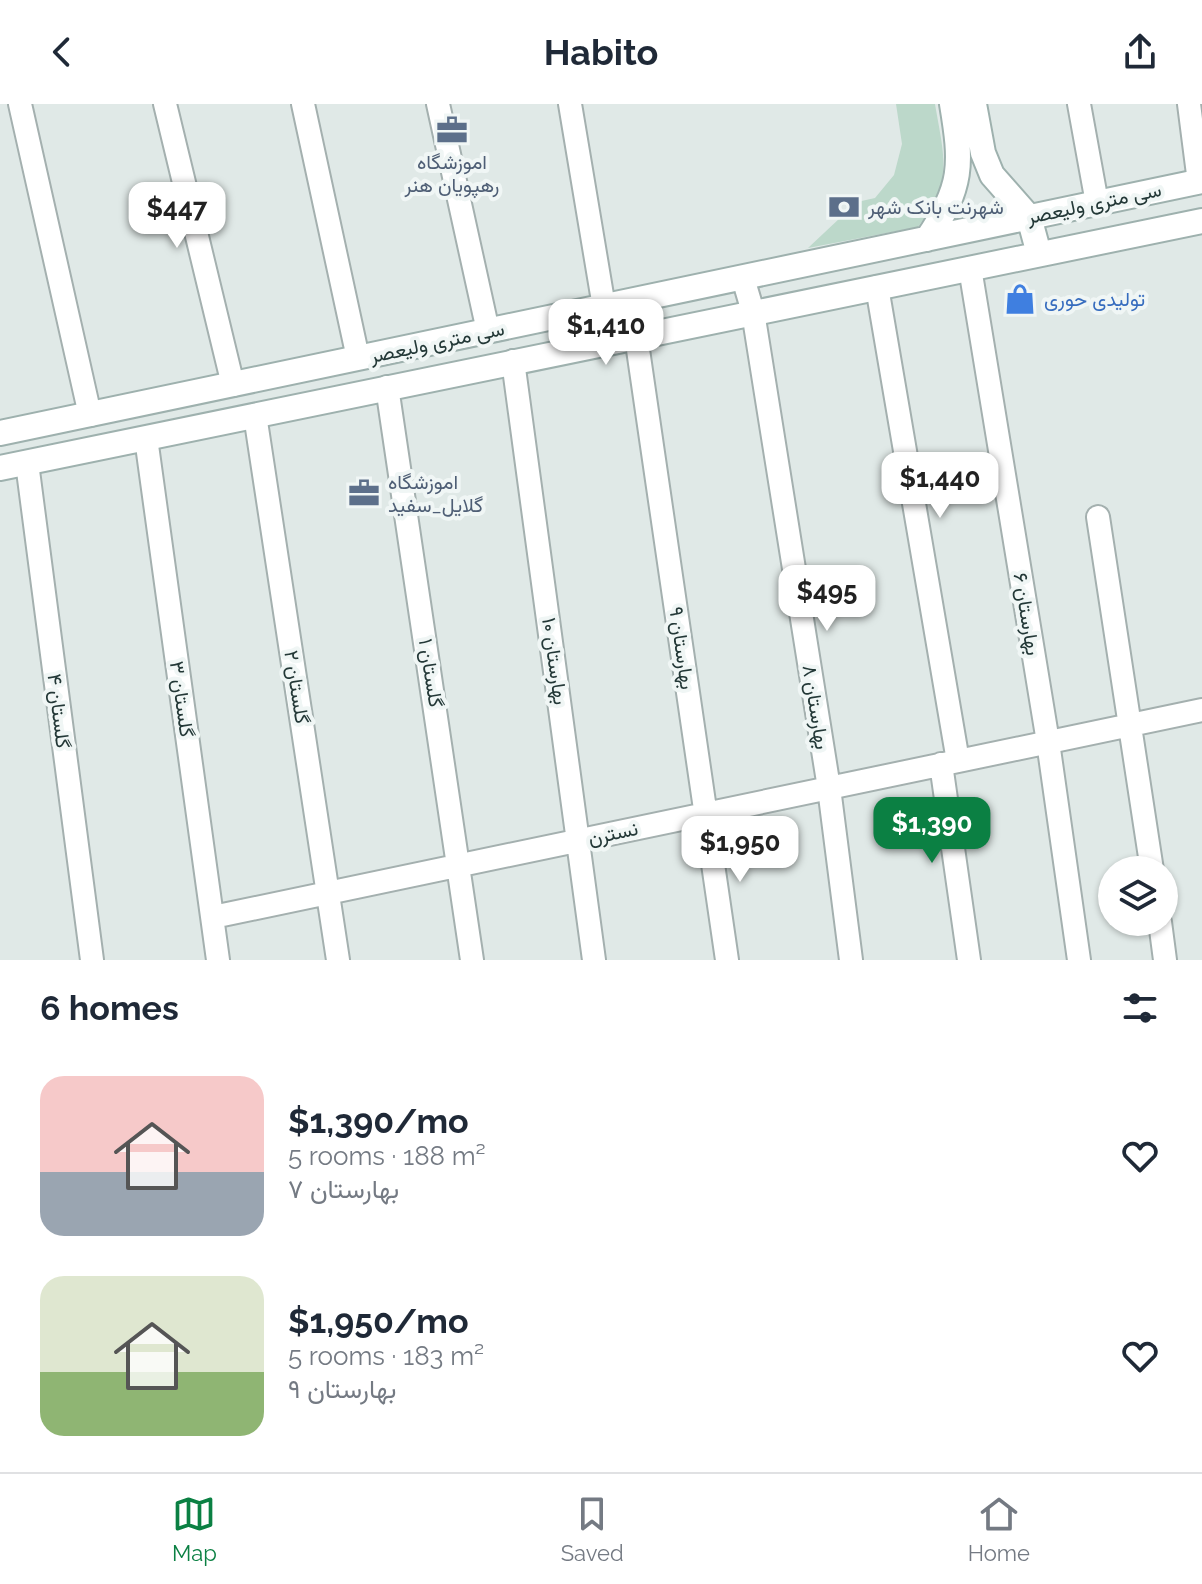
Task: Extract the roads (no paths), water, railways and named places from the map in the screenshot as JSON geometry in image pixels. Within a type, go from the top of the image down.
[{"type":"main road","points":[[927,239],[948,208],[959,179],[960,154],[952,104]]},
{"type":"main road","points":[[974,104],[983,153],[992,175],[1029,217],[1039,254]]},
{"type":"main road","name":"سی متری ولیعصر","points":[[0,433],[1200,181]]},
{"type":"main road","name":"سی متری ولیعصر","points":[[0,468],[1202,221]]},
{"type":"street","points":[[20,104],[90,415]]},
{"type":"street","points":[[165,104],[233,385]]},
{"type":"street","points":[[303,104],[358,358]]},
{"type":"street","points":[[438,104],[488,331]]},
{"type":"street","points":[[570,104],[604,307]]},
{"type":"street","points":[[1079,104],[1097,203]]},
{"type":"street","points":[[1189,104],[1200,181]]},
{"type":"street","name":"بهارستان ۶","points":[[970,268],[1048,742],[1079,960]]},
{"type":"street","name":"بهارستان ۸","points":[[743,278],[753,312],[829,788],[851,960]]},
{"type":"street","points":[[877,287],[950,763],[969,960]]},
{"type":"street","name":"بهارستان ۹","points":[[636,336],[727,960]]},
{"type":"street","name":"بهارستان ۱۰","points":[[513,361],[594,960]]},
{"type":"street","name":"گلستان ۱","points":[[387,387],[472,960]]},
{"type":"street","name":"گلستان ۲","points":[[255,415],[338,960]]},
{"type":"street","name":"گلستان ۳","points":[[146,438],[218,960]]},
{"type":"street","name":"گلستان ۴","points":[[27,463],[92,960]]},
{"type":"street","points":[[1098,517],[1150,856]]},
{"type":"street","name":"نسترن","points":[[213,917],[1202,710]]},
{"type":"street","points":[[1162,936],[1165,960]]},
{"type":"place","name":"اموزشگاه رهپویان هنر","points":[[452,130]]},
{"type":"place","name":"شهرنت بانک شهر","points":[[844,207]]},
{"type":"place","name":"تولیدی حوری","points":[[1020,299]]},
{"type":"place","name":"اموزشگاه گلایل_سفید","points":[[364,493]]}]
